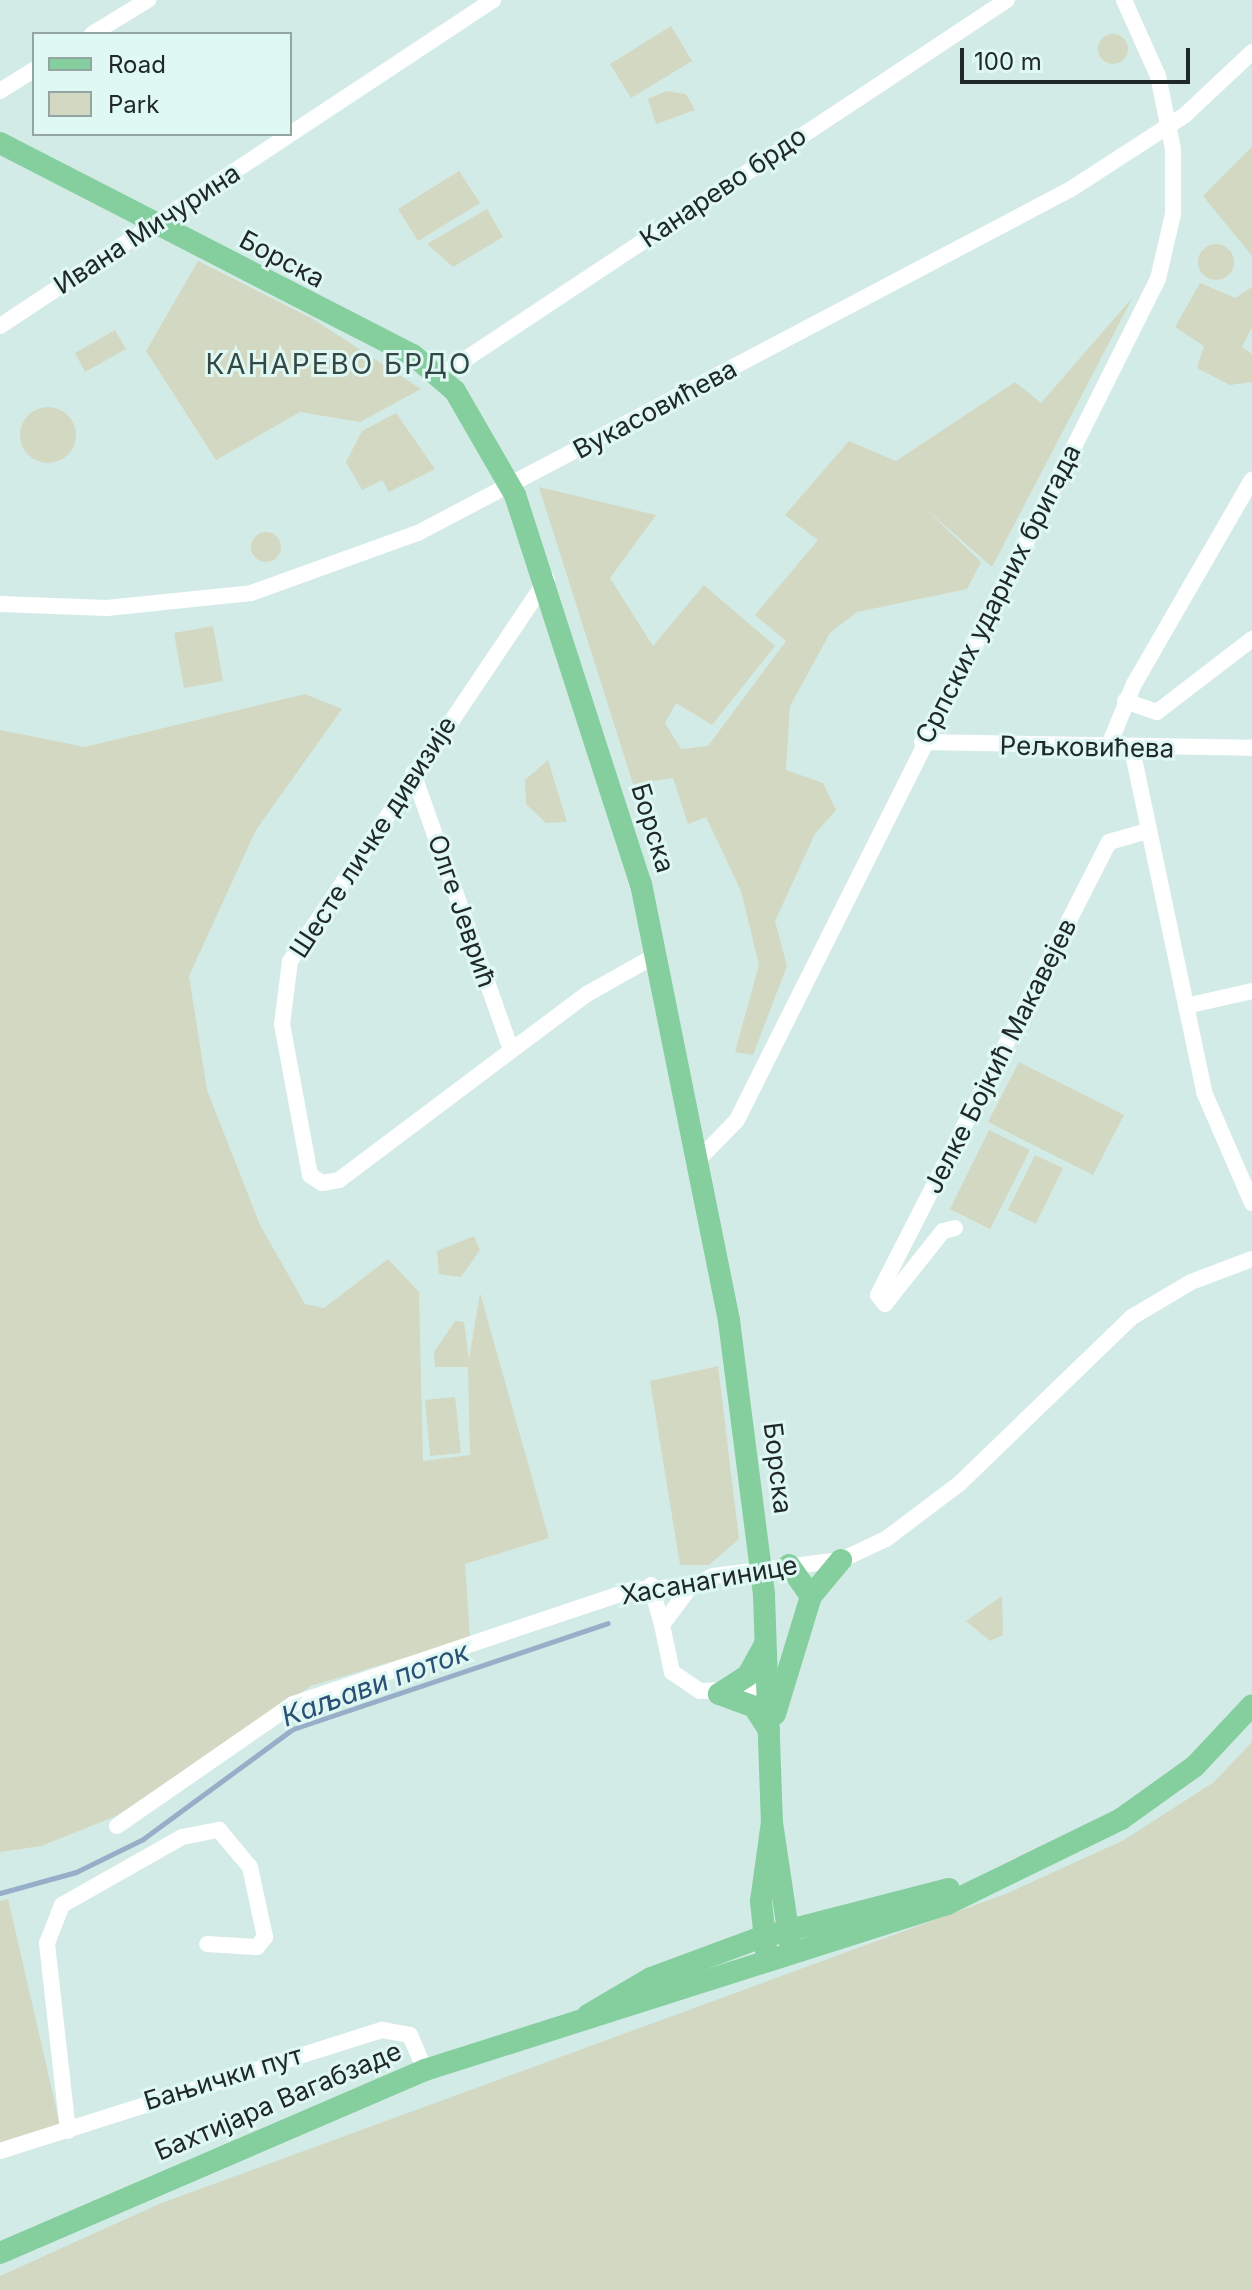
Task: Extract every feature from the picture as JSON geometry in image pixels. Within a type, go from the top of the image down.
[{"type":"main road","name":"Борска","points":[[0,143],[413,355],[440,376],[511,485],[547,579],[658,954],[699,1159],[764,1596],[772,1822],[764,1948]]},
{"type":"main road","points":[[770,1731],[811,1596],[841,1560]]},
{"type":"main road","points":[[789,1565],[811,1596]]},
{"type":"main road","points":[[719,1694],[753,1669],[766,1639]]},
{"type":"main road","points":[[719,1694],[754,1707],[770,1731]]},
{"type":"main road","name":"Бахтијара Вагабзаде","points":[[0,2253],[425,2070],[585,2017],[651,1978],[947,1904],[1145,1803],[1195,1766],[1252,1705]]},
{"type":"main road","name":"Борска","points":[[772,1822],[790,1941]]},
{"type":"street","points":[[95,32],[148,0]]},
{"type":"street","name":"Ивана Мичурина","points":[[292,134],[493,0]]},
{"type":"street","name":"Канарево брдо","points":[[440,376],[1007,0]]},
{"type":"street","name":"Српских ударних бригада","points":[[699,1159],[737,1120],[922,742],[1158,279],[1173,214],[1170,126],[1148,48],[1124,0]]},
{"type":"street","name":"Вукасовићева","points":[[0,604],[201,601],[321,573],[511,485],[993,231],[1170,126],[1252,52]]},
{"type":"street","points":[[0,91],[32,71]]},
{"type":"street","name":"Ивана Мичурина","points":[[0,326],[289,136]]},
{"type":"street","points":[[1107,750],[1125,701],[1252,480]]},
{"type":"street","name":"Шесте личке дивизије","points":[[547,579],[413,773],[287,970],[284,1046],[310,1175],[322,1183],[339,1180],[511,1050],[658,954]]},
{"type":"street","points":[[1125,701],[1157,712],[1252,639]]},
{"type":"street","name":"Рељковићева","points":[[922,742],[1107,750],[1252,748]]},
{"type":"street","points":[[1132,749],[1145,832],[1216,1132],[1252,1203]]},
{"type":"street","name":"Олге Јеврић","points":[[413,773],[511,1050]]},
{"type":"street","name":"Јелке Бојкић Макавејев","points":[[955,1228],[943,1231],[885,1304],[878,1295],[1109,842],[1145,832]]},
{"type":"street","points":[[1186,1006],[1252,991]]},
{"type":"street","name":"Хасанагинице","points":[[117,1826],[293,1704],[651,1585],[691,1586],[713,1576],[841,1560],[903,1528],[959,1484],[1132,1317],[1168,1293],[1252,1259]]},
{"type":"street","points":[[651,1585],[662,1625],[663,1652],[678,1679],[719,1694],[768,1689]]},
{"type":"street","points":[[662,1625],[691,1586]]},
{"type":"street","points":[[68,2131],[47,1943],[62,1905],[182,1837],[219,1830],[250,1867],[265,1937],[257,1947],[207,1944]]},
{"type":"street","name":"Бањички пут","points":[[0,2151],[382,2030],[410,2035],[425,2070]]},
{"type":"green space","points":[[671,26],[692,61],[631,98],[610,64]]},
{"type":"green space","points":[[1113,34],[1124,38],[1128,49],[1124,60],[1113,64],[1102,60],[1098,49],[1102,38]]},
{"type":"green space","points":[[666,91],[686,94],[695,110],[656,124],[648,99]]},
{"type":"green space","points":[[1252,147],[1252,256],[1203,196]]},
{"type":"green space","points":[[459,171],[480,203],[418,241],[398,209]]},
{"type":"green space","points":[[487,209],[503,237],[453,267],[427,244]]},
{"type":"green space","points":[[1216,244],[1229,249],[1234,262],[1229,275],[1216,280],[1203,275],[1198,262],[1203,249]]},
{"type":"green space","points":[[198,261],[313,319],[421,389],[360,422],[300,412],[216,460],[146,351]]},
{"type":"green space","points":[[1200,283],[1235,298],[1252,287],[1252,327],[1242,347],[1252,354],[1252,382],[1230,385],[1197,368],[1204,346],[1175,327]]},
{"type":"green space","points":[[1133,297],[992,567],[925,508],[981,562],[967,589],[857,612],[830,633],[790,706],[786,770],[823,783],[836,810],[815,834],[775,921],[787,966],[753,1055],[735,1052],[759,965],[741,891],[706,817],[688,824],[673,778],[633,784],[539,487],[656,515],[610,578],[653,646],[704,585],[775,646],[712,725],[676,703],[665,723],[681,749],[708,746],[786,641],[755,615],[818,540],[785,515],[849,441],[896,461],[1015,382],[1041,403]]},
{"type":"green space","points":[[115,330],[126,349],[85,372],[75,353]]},
{"type":"green space","points":[[48,407],[68,415],[76,435],[68,455],[48,463],[28,455],[20,435],[28,415]]},
{"type":"green space","points":[[396,413],[435,469],[389,492],[382,480],[362,490],[346,462],[362,431]]},
{"type":"green space","points":[[266,532],[272,533],[280,541],[280,553],[272,561],[266,562],[260,561],[252,553],[251,547],[252,541],[260,533]]},
{"type":"green space","points":[[213,626],[223,681],[184,688],[174,633]]},
{"type":"green space","points":[[305,694],[342,709],[256,830],[189,976],[207,1090],[260,1225],[305,1304],[324,1308],[388,1259],[419,1292],[423,1461],[470,1455],[468,1367],[435,1367],[434,1352],[455,1321],[464,1322],[469,1360],[480,1293],[549,1538],[465,1564],[470,1638],[311,1686],[116,1816],[41,1846],[0,1852],[0,730],[85,747]]},
{"type":"green space","points":[[548,760],[567,822],[546,823],[526,804],[525,780]]},
{"type":"green space","points":[[1019,1062],[1124,1115],[1093,1175],[988,1122]]},
{"type":"green space","points":[[989,1130],[1030,1150],[990,1229],[950,1209]]},
{"type":"green space","points":[[1035,1155],[1063,1168],[1036,1224],[1008,1210]]},
{"type":"green space","points":[[474,1236],[480,1250],[461,1277],[439,1274],[437,1251]]},
{"type":"green space","points":[[718,1366],[739,1539],[709,1565],[680,1565],[650,1381]]},
{"type":"green space","points":[[455,1397],[461,1453],[430,1456],[425,1400]]},
{"type":"green space","points":[[1002,1596],[1003,1635],[990,1641],[966,1621]]},
{"type":"green space","points":[[1252,1742],[1252,2290],[0,2290],[0,2276],[159,2204],[1008,1893],[1124,1840],[1214,1782]]},
{"type":"green space","points":[[8,1899],[61,2129],[0,2146],[0,1901]]},
{"type":"waterway","name":"Каљави поток","points":[[0,1893],[76,1872],[143,1839],[293,1729],[608,1623]]},
{"type":"district","name":"КАНАРЕВО БРДО","points":[[339,364]]}]
